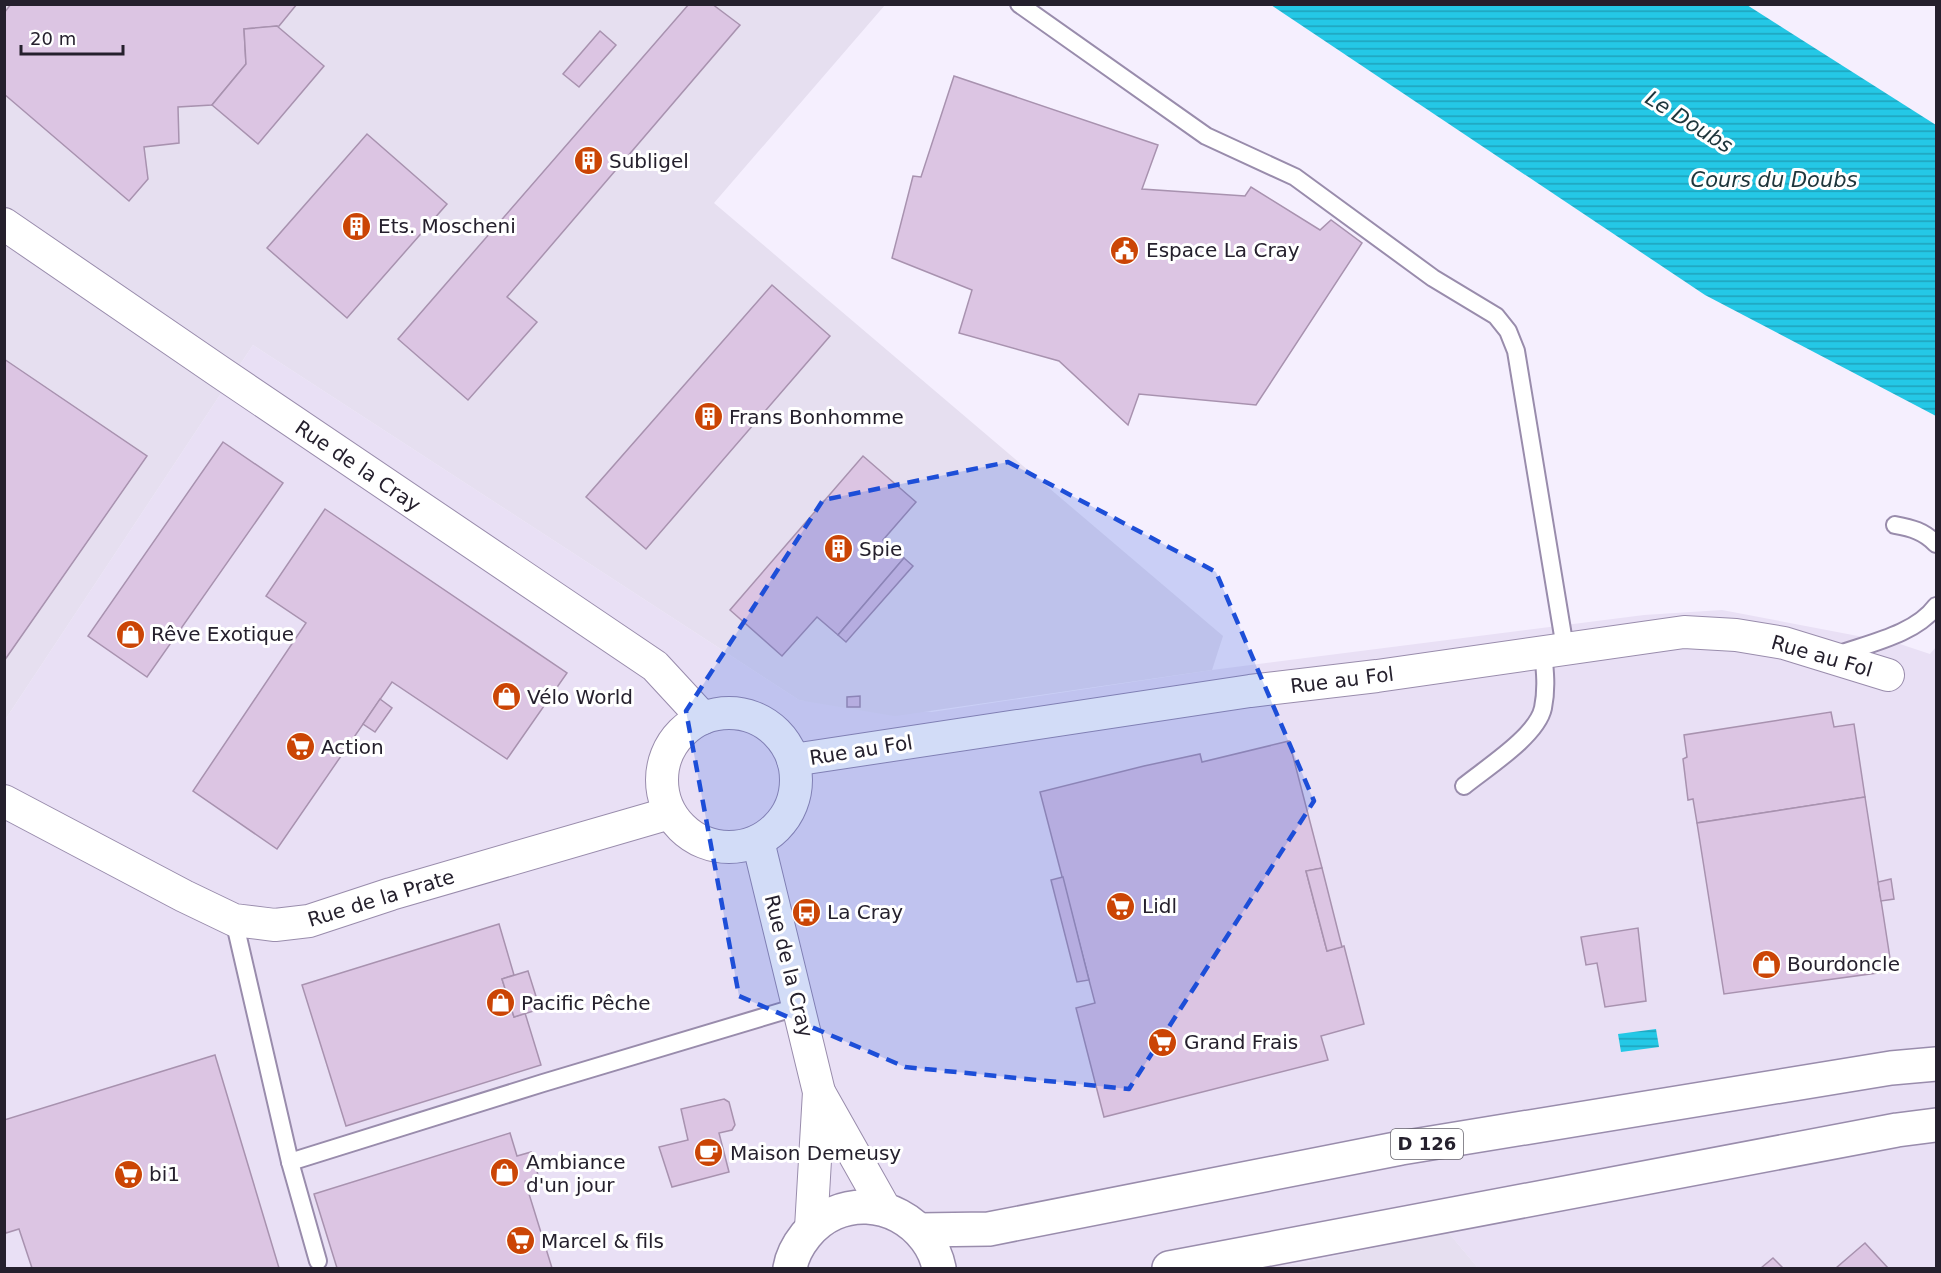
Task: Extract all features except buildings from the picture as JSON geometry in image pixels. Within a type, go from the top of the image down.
[{"type":"main road","name":"D 126","points":[[919,1230],[989,1229],[1401,1148],[1891,1068],[1936,1064]]},
{"type":"main road","points":[[1169,1269],[1897,1130],[1936,1125]]},
{"type":"main road","points":[[786,1266],[811,1228],[827,1216],[846,1209],[866,1207],[885,1209],[903,1218],[919,1230],[931,1245],[939,1269]]},
{"type":"street","name":"Rue de la Cray","points":[[4,224],[655,666],[703,718]]},
{"type":"street","name":"Rue au Fol","points":[[793,760],[1239,693],[1377,676],[1683,632],[1736,635],[1784,643],[1887,675]]},
{"type":"street","points":[[725,713],[747,715],[767,725],[783,741],[793,760],[796,780],[794,798],[786,816],[774,830],[758,841],[739,847],[719,847],[699,841],[682,829],[670,813],[662,792],[662,769],[670,748],[684,730],[703,718],[725,713]]},
{"type":"street","name":"Rue de la Prate","points":[[4,801],[183,896],[234,920],[275,925],[309,921],[391,894],[670,813]]},
{"type":"street","name":"Rue de la Cray","points":[[758,841],[800,1006],[819,1092],[811,1228]]},
{"type":"street","name":"Rue de la Cray","points":[[819,1092],[885,1209]]},
{"type":"lane","points":[[1019,4],[1206,136],[1295,177],[1433,278],[1496,316],[1508,331],[1516,351],[1554,650],[1542,710],[1526,736],[1464,786]]},
{"type":"lane","points":[[1895,525],[1917,530],[1930,537],[1936,544]]},
{"type":"lane","points":[[1830,657],[1906,631],[1930,615],[1936,606]]},
{"type":"lane","points":[[234,920],[290,1162],[318,1261]]},
{"type":"lane","points":[[290,1162],[800,1006]]},
{"type":"highlighted area","points":[[1008,462],[1216,572],[1314,801],[1129,1089],[905,1067],[739,996],[686,711],[823,500]]},
{"type":"shaded area","points":[[5,5],[885,5],[714,203],[1223,636],[1212,670],[895,716],[799,700],[253,345],[5,720]]},
{"type":"shaded area","points":[[253,345],[799,700],[932,712],[1212,670],[1644,615],[1722,610],[1900,644],[1930,654],[1936,647],[1936,1268],[1478,1268],[1448,1232],[1279,1268],[5,1268],[5,720]]},
{"type":"shaded area","points":[[1448,1232],[1478,1268],[1279,1268]]},
{"type":"water","name":"Cours du Doubs","points":[[1271,5],[1747,5],[1936,125],[1936,416],[1705,295]]},
{"type":"water","points":[[1656,1029],[1659,1047],[1621,1052],[1618,1034]]},
{"type":"place","name":"Subligel","points":[[588,161]]},
{"type":"place","name":"Ets. Moscheni","points":[[357,226]]},
{"type":"place","name":"Espace La Cray","points":[[1125,250]]},
{"type":"place","name":"Frans Bonhomme","points":[[708,417]]},
{"type":"place","name":"Spie","points":[[838,549]]},
{"type":"place","name":"Rêve Exotique","points":[[130,634]]},
{"type":"place","name":"Vélo World","points":[[506,697]]},
{"type":"place","name":"Action","points":[[300,747]]},
{"type":"place","name":"Lidl","points":[[1121,906]]},
{"type":"place","name":"La Cray","points":[[806,912]]},
{"type":"place","name":"Bourdoncle","points":[[1766,964]]},
{"type":"place","name":"Pacific Pêche","points":[[500,1003]]},
{"type":"place","name":"Grand Frais","points":[[1163,1042]]},
{"type":"place","name":"Maison Demeusy","points":[[709,1153]]},
{"type":"place","name":"Ambiance d'un jour","points":[[505,1173]]},
{"type":"place","name":"bi1","points":[[128,1174]]},
{"type":"place","name":"Marcel & fils","points":[[520,1241]]},
{"type":"water label","name":"Le Doubs","points":[[1689,122]]}]
